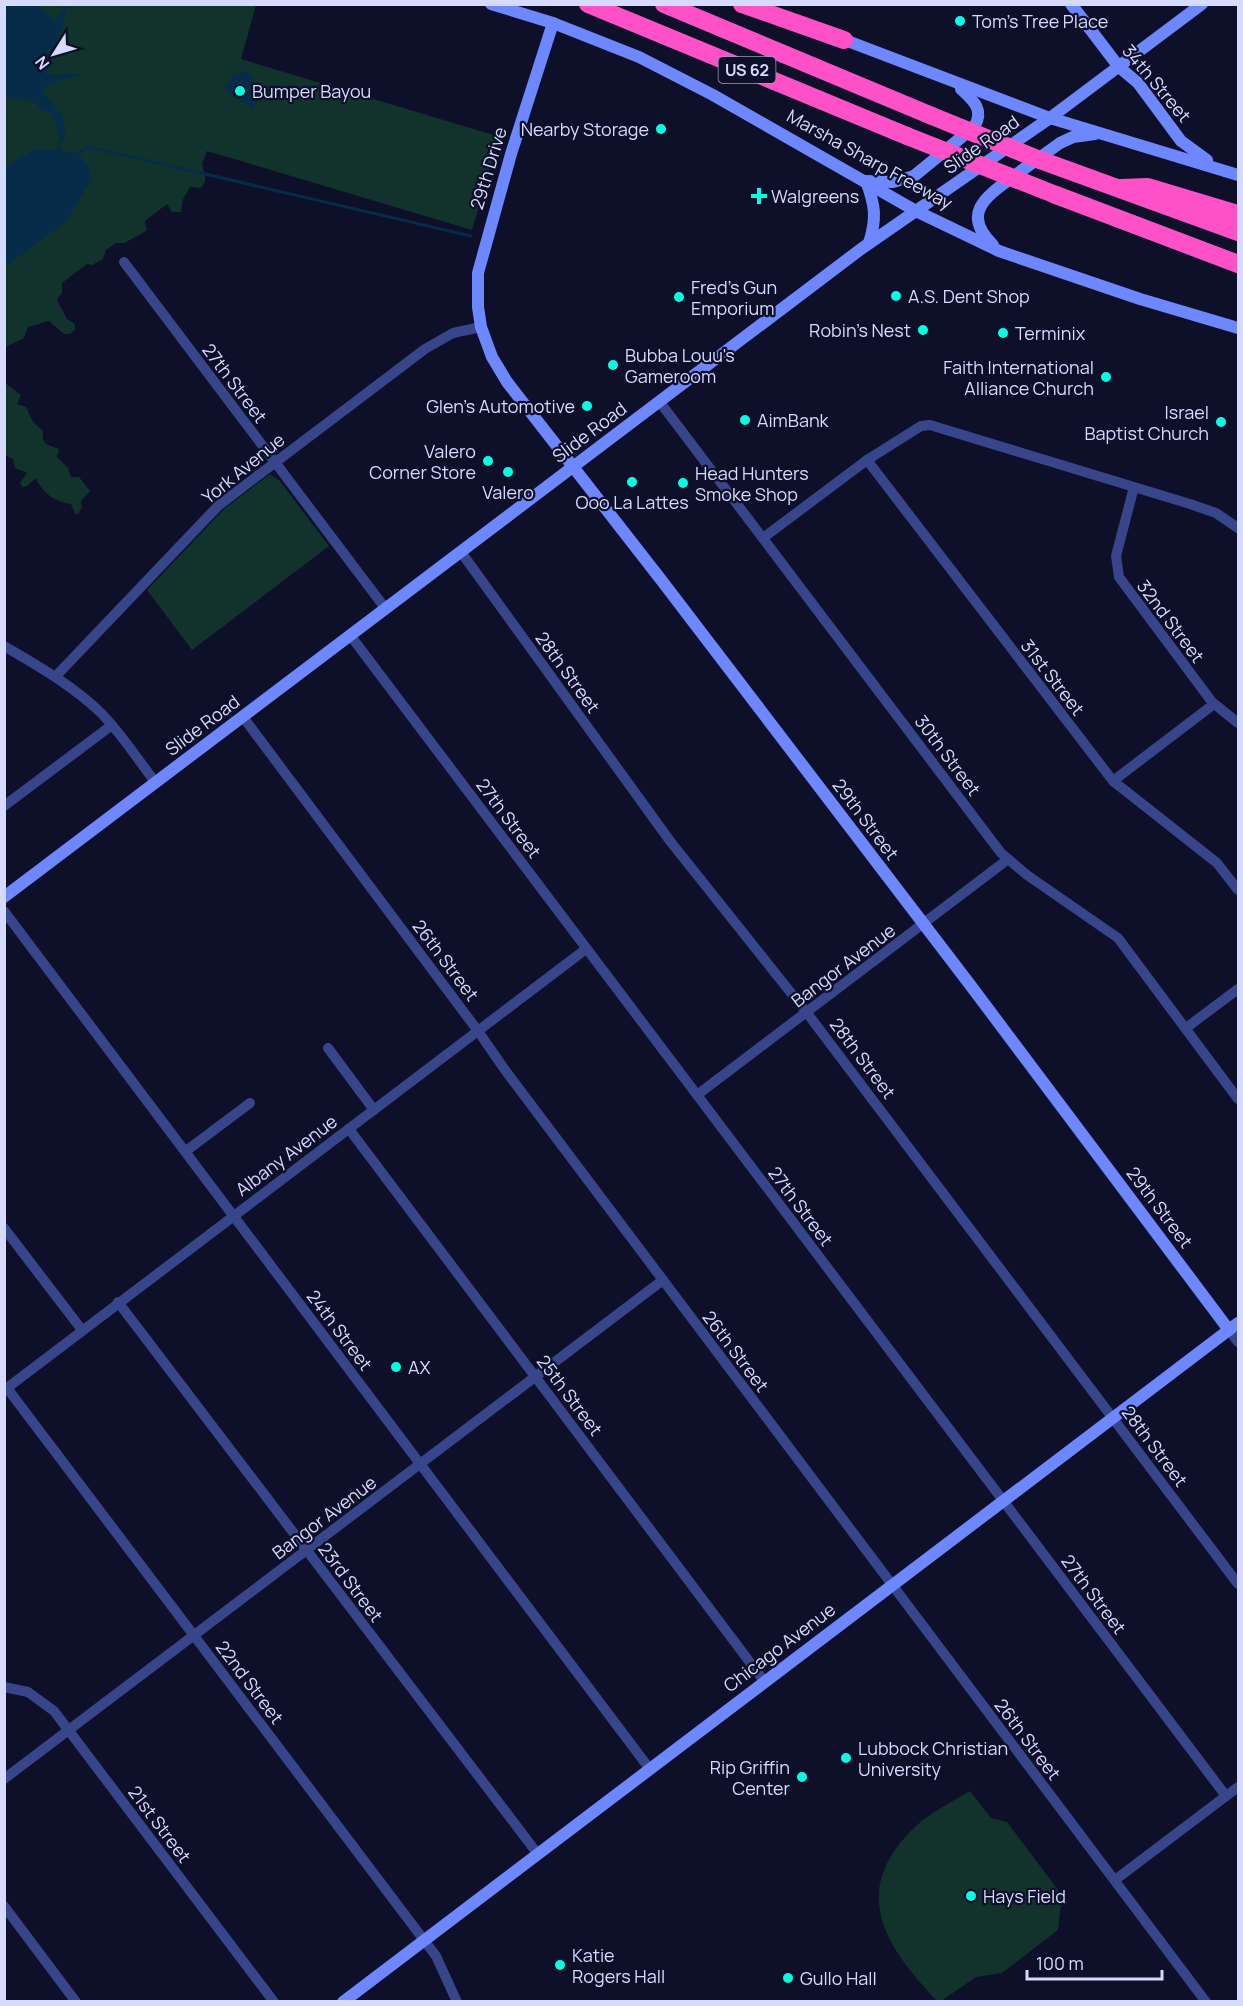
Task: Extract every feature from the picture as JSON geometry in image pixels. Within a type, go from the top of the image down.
[{"type":"highway","name":"Marsha Sharp Freeway","points":[[588,4],[907,136],[1239,264]]},
{"type":"highway","name":"US 62","points":[[664,4],[1087,179],[1239,232]]},
{"type":"highway","points":[[742,4],[843,40]]},
{"type":"highway","points":[[1111,188],[1148,187],[1239,213]]},
{"type":"main road","name":"Marsha Sharp Freeway","points":[[491,4],[553,23],[639,57],[713,95],[916,211],[999,251],[1140,299],[1239,328]]},
{"type":"main road","points":[[768,4],[843,40],[953,83],[1050,118],[1233,173]]},
{"type":"main road","name":"34th Street","points":[[1071,4],[1119,67],[1138,83],[1187,147],[1233,173]]},
{"type":"main road","name":"Slide Road","points":[[4,897],[869,243],[1050,118],[1202,4]]},
{"type":"main road","name":"29th Drive","points":[[481,327],[477,288],[481,256],[553,23]]},
{"type":"main road","points":[[869,243],[876,222],[875,206],[866,181],[893,182],[914,176],[974,127],[979,119],[975,102],[953,83]]},
{"type":"main road","points":[[999,251],[979,229],[977,220],[986,197],[1060,143],[1073,137],[1099,133]]},
{"type":"main road","name":"29th Street","points":[[481,327],[492,357],[507,382],[1234,1327]]},
{"type":"main road","name":"Chicago Avenue","points":[[343,2001],[1234,1327]]},
{"type":"street","name":"27th Street","points":[[124,262],[385,608]]},
{"type":"street","name":"York Avenue","points":[[56,676],[218,506],[425,349],[453,333],[481,327]]},
{"type":"street","name":"30th Street","points":[[659,401],[1007,860],[1118,938],[1239,1099]]},
{"type":"street","points":[[763,538],[867,460],[921,426],[930,425],[1216,513],[1239,528]]},
{"type":"street","name":"31st Street","points":[[867,460],[1113,781],[1217,863],[1239,890]]},
{"type":"street","name":"32nd Street","points":[[1134,487],[1116,556],[1119,577],[1214,704],[1239,723]]},
{"type":"street","name":"28th Street","points":[[461,552],[670,841],[807,1012],[1239,1584]]},
{"type":"street","name":"27th Street","points":[[350,635],[1226,1796]]},
{"type":"street","points":[[4,646],[56,676],[88,700],[112,725],[156,783]]},
{"type":"street","points":[[1113,781],[1214,704]]},
{"type":"street","name":"26th Street","points":[[243,717],[663,1281],[1206,2001]]},
{"type":"street","points":[[4,806],[112,725]]},
{"type":"street","name":"Bangor Avenue","points":[[697,1095],[1007,860]]},
{"type":"street","name":"24th Street","points":[[4,911],[649,1768]]},
{"type":"street","name":"Albany Avenue","points":[[7,1388],[586,949]]},
{"type":"street","points":[[1186,1028],[1239,989]]},
{"type":"street","points":[[328,1048],[374,1110]]},
{"type":"street","points":[[186,1151],[250,1103]]},
{"type":"street","name":"25th Street","points":[[349,1129],[764,1681]]},
{"type":"street","points":[[4,1228],[82,1330]]},
{"type":"street","name":"Bangor Avenue","points":[[4,1779],[663,1281]]},
{"type":"street","name":"23rd Street","points":[[118,1302],[537,1853]]},
{"type":"street","points":[[1234,1327],[1239,1342]]},
{"type":"street","name":"22nd Street","points":[[7,1388],[424,1940],[442,1966],[457,2001]]},
{"type":"street","name":"21st Street","points":[[4,1687],[28,1692],[41,1699],[69,1730],[273,2001]]},
{"type":"street","points":[[1115,1880],[1239,1787]]},
{"type":"street","points":[[4,1906],[76,2001]]},
{"type":"green space","points":[[5,5],[256,5],[241,59],[500,137],[472,230],[207,151],[202,164],[205,182],[200,188],[190,187],[183,199],[181,212],[172,212],[167,204],[145,221],[147,230],[125,243],[116,243],[106,250],[103,259],[92,265],[87,264],[62,283],[62,293],[57,300],[67,319],[75,324],[75,330],[70,334],[64,334],[49,321],[28,327],[24,338],[5,347]]},
{"type":"green space","points":[[5,383],[21,395],[17,404],[26,407],[33,422],[43,431],[46,444],[59,449],[57,457],[68,468],[71,477],[79,477],[90,491],[81,501],[82,507],[78,514],[75,514],[71,504],[54,499],[45,492],[36,478],[27,486],[22,487],[20,483],[27,473],[15,468],[13,459],[5,455]]},
{"type":"green space","points":[[270,474],[280,481],[329,546],[192,650],[147,590],[224,509]]},
{"type":"green space","name":"Hays Field","points":[[970,1791],[991,1818],[1007,1822],[1062,1895],[1058,1930],[1002,1973],[976,1977],[941,2001],[937,2001],[904,1962],[891,1942],[882,1922],[879,1900],[881,1879],[891,1856],[915,1827]]},
{"type":"water","points":[[5,4],[38,5],[54,21],[61,11],[66,13],[47,73],[81,75],[48,84],[42,91],[62,116],[66,138],[59,143],[58,128],[50,112],[43,111],[33,101],[5,98]]},
{"type":"water","name":"Bumper Bayou","points":[[247,72],[254,80],[253,97],[257,103],[253,109],[224,89],[234,75]]},
{"type":"water","points":[[35,149],[71,152],[78,155],[88,167],[92,178],[67,221],[5,267],[5,167]]},
{"type":"waterway","points":[[63,12],[66,4]]},
{"type":"waterway","points":[[59,143],[59,151]]},
{"type":"waterway","points":[[77,153],[89,147],[471,236]]},
{"type":"place","name":"Tom's Tree Place","points":[[960,21]]},
{"type":"place","name":"Bumper Bayou","points":[[240,91]]},
{"type":"place","name":"Nearby Storage","points":[[661,129]]},
{"type":"place","name":"Walgreens","points":[[759,196]]},
{"type":"place","name":"A.S. Dent Shop","points":[[896,296]]},
{"type":"place","name":"Fred's Gun Emporium","points":[[679,297]]},
{"type":"place","name":"Robin's Nest","points":[[923,330]]},
{"type":"place","name":"Terminix","points":[[1003,333]]},
{"type":"place","name":"Bubba Louu's Gameroom","points":[[613,365]]},
{"type":"place","name":"Faith International Alliance Church","points":[[1106,377]]},
{"type":"place","name":"Glen's Automotive","points":[[587,406]]},
{"type":"place","name":"AimBank","points":[[745,420]]},
{"type":"place","name":"Israel Baptist Church","points":[[1221,422]]},
{"type":"place","name":"Valero Corner Store","points":[[488,461]]},
{"type":"place","name":"Valero","points":[[508,472]]},
{"type":"place","name":"Ooo La Lattes","points":[[632,482]]},
{"type":"place","name":"Head Hunters Smoke Shop","points":[[683,483]]},
{"type":"place","name":"AX","points":[[396,1367]]},
{"type":"place","name":"Lubbock Christian University","points":[[846,1758]]},
{"type":"place","name":"Rip Griffin Center","points":[[802,1777]]},
{"type":"place","name":"Hays Field","points":[[971,1896]]},
{"type":"place","name":"Katie Rogers Hall","points":[[560,1965]]},
{"type":"place","name":"Gullo Hall","points":[[788,1978]]}]
